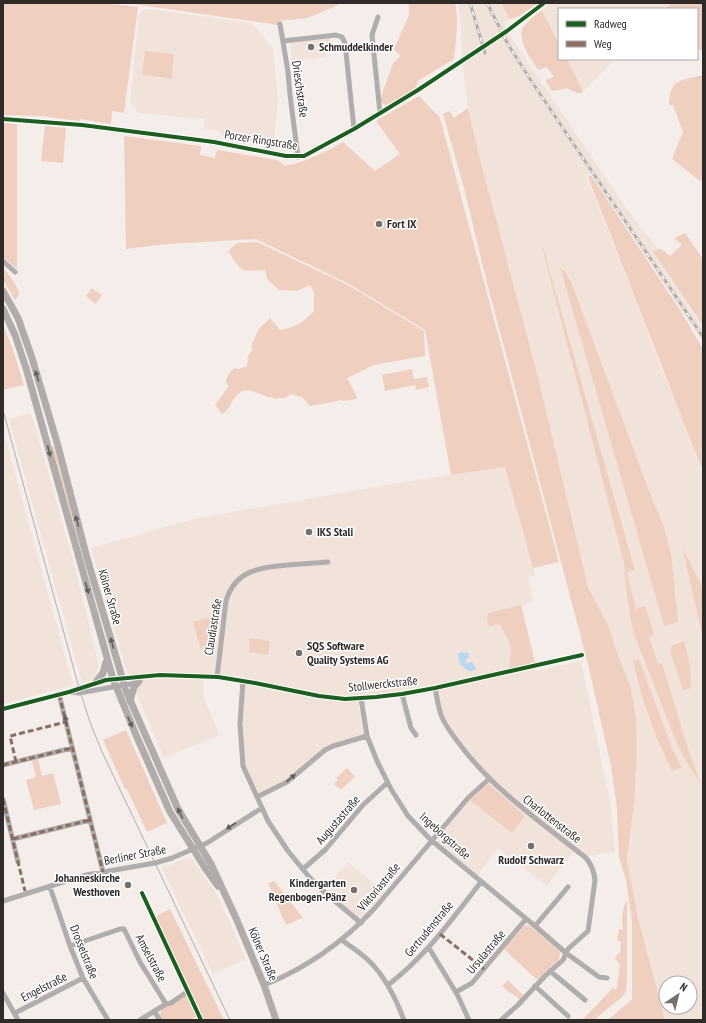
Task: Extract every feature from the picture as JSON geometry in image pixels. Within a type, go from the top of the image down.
[{"type":"main road","name":"Kölner Straße","points":[[3,291],[18,318],[32,358],[58,446],[88,562],[123,682],[178,809],[197,848]]},
{"type":"main road","name":"Kölner Straße","points":[[3,309],[15,335],[26,368],[114,683],[170,812],[211,864],[264,985],[276,1020]]},
{"type":"main road","points":[[80,565],[88,562]]},
{"type":"main road","points":[[96,682],[103,673],[107,660]]},
{"type":"main road","points":[[130,701],[133,689],[139,681]]},
{"type":"street","name":"Porzer Ringstraße","points":[[3,119],[82,125],[198,140],[298,157],[312,152],[354,129],[418,90],[507,31],[544,3]]},
{"type":"street","points":[[378,17],[372,34],[380,113]]},
{"type":"street","name":"Drieschstraße","points":[[280,24],[288,72],[298,157]]},
{"type":"street","points":[[282,41],[336,34],[342,37],[346,50],[354,129]]},
{"type":"street","points":[[3,261],[15,272]]},
{"type":"street","name":"Claudiastraße","points":[[217,677],[226,600],[230,590],[238,580],[246,574],[263,568],[328,562]]},
{"type":"street","name":"Stollwerckstraße","points":[[123,682],[150,676],[169,674],[217,677],[319,696],[345,699],[402,694],[435,688],[582,655]]},
{"type":"street","name":"Stollwerckstraße","points":[[114,683],[139,681],[150,676]]},
{"type":"street","points":[[243,681],[240,724],[244,766],[268,821],[278,837],[303,869],[323,891],[361,923]]},
{"type":"street","points":[[3,709],[69,692],[96,682],[114,683]]},
{"type":"street","points":[[69,692],[78,693],[114,683]]},
{"type":"street","name":"Charlottenstraße","points":[[435,688],[441,715],[454,737],[489,779],[512,800],[586,858],[592,865],[595,880],[588,930],[568,949],[563,960],[501,1020]]},
{"type":"street","points":[[59,694],[103,872]]},
{"type":"street","points":[[402,694],[411,728],[416,735]]},
{"type":"street","name":"Ingeborgstraße","points":[[361,698],[367,736],[387,783],[408,816],[431,840],[566,953],[599,977],[607,978]]},
{"type":"street","points":[[257,797],[287,782],[325,750],[333,746],[367,736]]},
{"type":"street","points":[[3,765],[72,748]]},
{"type":"street","name":"Viktoriastraße","points":[[264,985],[305,965],[342,940],[361,923],[468,798],[489,779]]},
{"type":"street","name":"Augustastraße","points":[[303,869],[326,849],[363,805],[387,783]]},
{"type":"street","points":[[3,799],[18,862]]},
{"type":"street","name":"Berliner Straße","points":[[3,902],[73,879],[155,863],[172,858],[197,848],[262,808]]},
{"type":"street","points":[[13,839],[90,820]]},
{"type":"street","name":"Gertrudenstraße","points":[[388,985],[414,964],[429,948],[481,882]]},
{"type":"street","name":"Drosselstraße","points":[[50,887],[82,978],[108,1020]]},
{"type":"street","points":[[535,926],[568,887]]},
{"type":"street","name":"Ursulastraße","points":[[456,992],[472,983],[526,918]]},
{"type":"street","name":"Amselstraße","points":[[70,946],[120,929],[124,929],[140,962],[166,1004]]},
{"type":"street","points":[[342,940],[370,962],[388,985],[397,1001],[404,1020]]},
{"type":"street","points":[[429,948],[456,992],[469,1020]]},
{"type":"street","points":[[550,971],[585,1000]]},
{"type":"street","name":"Engelstraße","points":[[15,1013],[82,978]]},
{"type":"street","points":[[535,986],[568,1016]]},
{"type":"street","points":[[140,1020],[188,992]]},
{"type":"street","points":[[3,993],[18,1020]]},
{"type":"street","points":[[154,1011],[160,1020]]},
{"type":"shaded area","points":[[3,3],[105,3],[138,7],[124,113],[112,111],[111,124],[80,119],[80,121],[41,116],[3,115]]},
{"type":"shaded area","points":[[126,3],[343,3],[307,18],[279,21],[279,25]]},
{"type":"shaded area","points":[[409,3],[455,3],[457,24],[454,59],[418,81],[416,87],[398,100],[385,105],[381,102],[381,97],[393,63],[401,56],[394,49],[409,15]]},
{"type":"shaded area","points":[[459,3],[501,3],[510,19],[503,23],[519,49],[628,211],[658,249],[653,253],[703,329],[703,342],[592,173],[586,176],[643,319],[663,374],[677,404],[703,476],[703,588],[683,551],[703,638],[703,1020],[665,1020],[664,1015],[698,1015],[698,975],[658,975],[658,994],[638,918],[627,859],[634,804],[637,754],[636,717],[631,688],[609,627],[588,587],[537,373],[468,108],[463,69]],"holes":[[[543,247],[635,569],[627,572],[636,610],[645,606],[653,635],[649,636],[655,658],[658,664],[662,664],[699,780],[685,760],[675,739],[635,637],[630,617],[624,563]],[[561,268],[565,271],[572,284],[664,527],[671,553],[677,622],[664,626]],[[684,641],[688,657],[683,690],[671,655],[671,646],[678,642]],[[639,659],[672,748],[682,766],[672,771],[657,739],[643,700],[634,661]]]},
{"type":"shaded area","points":[[501,3],[538,3],[519,16],[510,19]]},
{"type":"shaded area","points":[[550,3],[671,3],[666,8],[558,8],[558,42],[542,10]]},
{"type":"shaded area","points":[[671,3],[703,3],[703,52],[698,49],[698,8],[666,8]]},
{"type":"shaded area","points":[[146,9],[252,23],[273,48],[278,101],[274,138],[271,142],[266,144],[223,136],[218,130],[207,130],[204,128],[204,119],[138,113],[130,102],[139,14]]},
{"type":"shaded area","points":[[542,10],[558,42],[558,60],[568,60],[583,91],[581,93],[577,93],[567,88],[552,91],[545,80],[554,77],[547,67],[538,70],[522,42],[522,30],[529,21]]},
{"type":"shaded area","name":"Schmuddelkinder","points":[[330,38],[332,51],[326,51],[326,57],[292,62],[290,42]]},
{"type":"shaded area","points":[[145,51],[174,54],[172,79],[142,74]]},
{"type":"shaded area","points":[[568,60],[614,60],[583,91]]},
{"type":"shaded area","points":[[703,75],[703,179],[700,181],[672,159],[683,132],[673,105],[669,105],[671,90],[674,85],[683,80]]},
{"type":"shaded area","points":[[419,96],[440,118],[559,562],[533,568],[505,467],[451,475],[425,330],[349,284],[256,239],[166,244],[126,249],[124,136],[201,146],[200,155],[215,158],[217,150],[277,160],[285,166],[316,156],[343,142],[375,171],[400,154],[376,121]]},
{"type":"shaded area","points":[[468,108],[537,373],[588,587],[609,627],[631,688],[636,717],[637,754],[634,804],[627,859],[638,918],[658,994],[658,1015],[664,1015],[665,1020],[608,1020],[632,999],[632,920],[626,880],[619,857],[617,808],[611,766],[587,660],[486,279],[464,188],[443,114],[449,111],[454,118]]},
{"type":"shaded area","points":[[3,123],[17,124],[17,269],[3,257]]},
{"type":"shaded area","points":[[45,126],[66,128],[63,163],[41,161]]},
{"type":"shaded area","points":[[591,175],[680,310],[703,349],[703,472],[588,177]]},
{"type":"shaded area","points":[[685,233],[703,259],[703,326],[653,252],[660,249],[670,256],[682,245],[674,238]]},
{"type":"shaded area","points":[[257,242],[348,285],[424,331],[425,356],[374,365],[347,378],[357,397],[356,399],[310,406],[302,397],[292,394],[279,399],[248,390],[239,393],[222,414],[215,405],[229,386],[226,382],[227,377],[234,368],[239,369],[247,366],[248,356],[253,349],[251,346],[259,329],[270,318],[280,330],[295,326],[314,311],[314,293],[310,285],[297,291],[279,290],[267,279],[265,270],[250,271],[242,269],[228,251],[237,243]]},
{"type":"shaded area","points":[[542,247],[635,570],[627,572],[636,609],[645,606],[654,634],[649,637],[658,664],[662,663],[689,752],[700,782],[685,760],[675,739],[635,637],[630,617],[624,563]]},
{"type":"shaded area","points":[[560,267],[565,271],[572,284],[664,527],[671,553],[678,622],[664,626]]},
{"type":"shaded area","points":[[3,268],[13,280],[17,288],[19,295],[15,300],[3,280]]},
{"type":"shaded area","points":[[92,288],[102,295],[96,304],[86,296]]},
{"type":"shaded area","points":[[3,325],[12,347],[24,385],[3,390]]},
{"type":"shaded area","points":[[412,369],[414,379],[427,377],[429,387],[416,390],[415,385],[385,391],[382,375]]},
{"type":"shaded area","points":[[31,413],[74,564],[98,662],[97,674],[89,681],[82,683],[9,419]]},
{"type":"shaded area","points":[[3,430],[73,685],[3,704]]},
{"type":"shaded area","points":[[54,446],[82,551],[82,554],[50,447]]},
{"type":"shaded area","points":[[505,466],[535,575],[528,577],[533,601],[521,606],[537,671],[581,661],[610,802],[615,851],[591,856],[574,851],[547,886],[498,848],[478,875],[438,842],[438,837],[469,799],[490,779],[462,745],[442,715],[435,684],[388,693],[362,696],[358,707],[364,734],[338,741],[325,747],[286,780],[254,796],[241,761],[237,725],[240,687],[237,683],[204,679],[203,696],[219,735],[164,758],[127,672],[91,548],[194,519]]},
{"type":"shaded area","points":[[683,551],[703,588],[703,638]]},
{"type":"shaded area","points":[[521,605],[535,662],[509,669],[511,648],[509,641],[499,624],[489,627],[487,617],[489,613]]},
{"type":"shaded area","points":[[220,614],[215,646],[201,650],[193,622]]},
{"type":"shaded area","points":[[250,638],[270,641],[268,655],[249,652]]},
{"type":"shaded area","points":[[684,641],[691,676],[691,688],[683,690],[671,655],[671,646]]},
{"type":"shaded area","points":[[639,659],[672,748],[682,767],[672,771],[657,739],[643,700],[633,661]]},
{"type":"shaded area","points":[[126,730],[167,823],[147,832],[127,789],[125,789],[103,740]]},
{"type":"shaded area","points":[[38,759],[42,776],[53,773],[61,804],[34,810],[26,780],[36,777],[32,761]]},
{"type":"shaded area","points":[[347,768],[355,777],[341,790],[334,784],[338,780],[336,778]]},
{"type":"shaded area","points":[[487,785],[490,785],[525,816],[512,833],[470,800]]},
{"type":"shaded area","points":[[187,858],[192,859],[219,898],[246,959],[213,974],[162,868]]},
{"type":"shaded area","name":"Kindergarten Regenbogen-Pänz","points":[[348,862],[384,892],[363,917],[358,917],[325,889]]},
{"type":"shaded area","points":[[274,881],[303,918],[286,925],[268,883]]},
{"type":"shaded area","points":[[627,900],[626,992],[594,1020],[582,1020],[613,988],[615,990],[617,988],[620,964],[615,959],[618,953],[620,954],[621,942],[617,940],[619,930],[623,929],[622,914]]},
{"type":"shaded area","points":[[170,909],[224,1020],[202,1020],[154,917]]},
{"type":"shaded area","points":[[529,925],[560,952],[559,960],[537,980],[504,949],[524,926]]},
{"type":"shaded area","points":[[508,980],[524,996],[520,1000],[502,986]]},
{"type":"shaded area","points":[[187,994],[198,1015],[190,1020],[163,1020],[160,1015],[161,1010]]},
{"type":"water","points":[[461,652],[468,653],[470,657],[467,658],[465,664],[471,662],[473,663],[476,670],[472,670],[470,672],[460,664],[458,654]]},
{"type":"tram line","points":[[3,410],[79,688],[91,725],[103,754],[230,1020]]},
{"type":"railway","points":[[470,3],[485,53]]},
{"type":"railway","points":[[487,3],[509,46],[530,79],[703,337]]},
{"type":"marked path","points":[[59,694],[103,872]]},
{"type":"marked path","points":[[16,762],[10,736],[66,722]]},
{"type":"marked path","points":[[3,765],[72,748]]},
{"type":"marked path","points":[[3,799],[25,891]]},
{"type":"marked path","points":[[13,839],[90,820]]},
{"type":"marked path","points":[[440,934],[484,969]]},
{"type":"cycle path","points":[[3,119],[82,125],[214,142],[286,156],[304,156],[354,129],[418,90],[507,31],[544,3]]},
{"type":"cycle path","points":[[3,709],[69,692],[106,680],[160,675],[218,677],[319,696],[345,699],[376,697],[435,688],[582,655]]},
{"type":"cycle path","points":[[142,893],[201,1020]]},
{"type":"place","name":"Schmuddelkinder","points":[[311,47]]},
{"type":"place","name":"Fort IX","points":[[379,224]]},
{"type":"place","name":"IKS Stali","points":[[309,532]]},
{"type":"place","name":"SQS Software Quality Systems AG","points":[[299,653]]},
{"type":"place","name":"Rudolf Schwarz","points":[[531,846]]},
{"type":"place","name":"Johanneskirche Westhoven","points":[[128,885]]},
{"type":"place","name":"Kindergarten Regenbogen-Pänz","points":[[354,890]]}]
